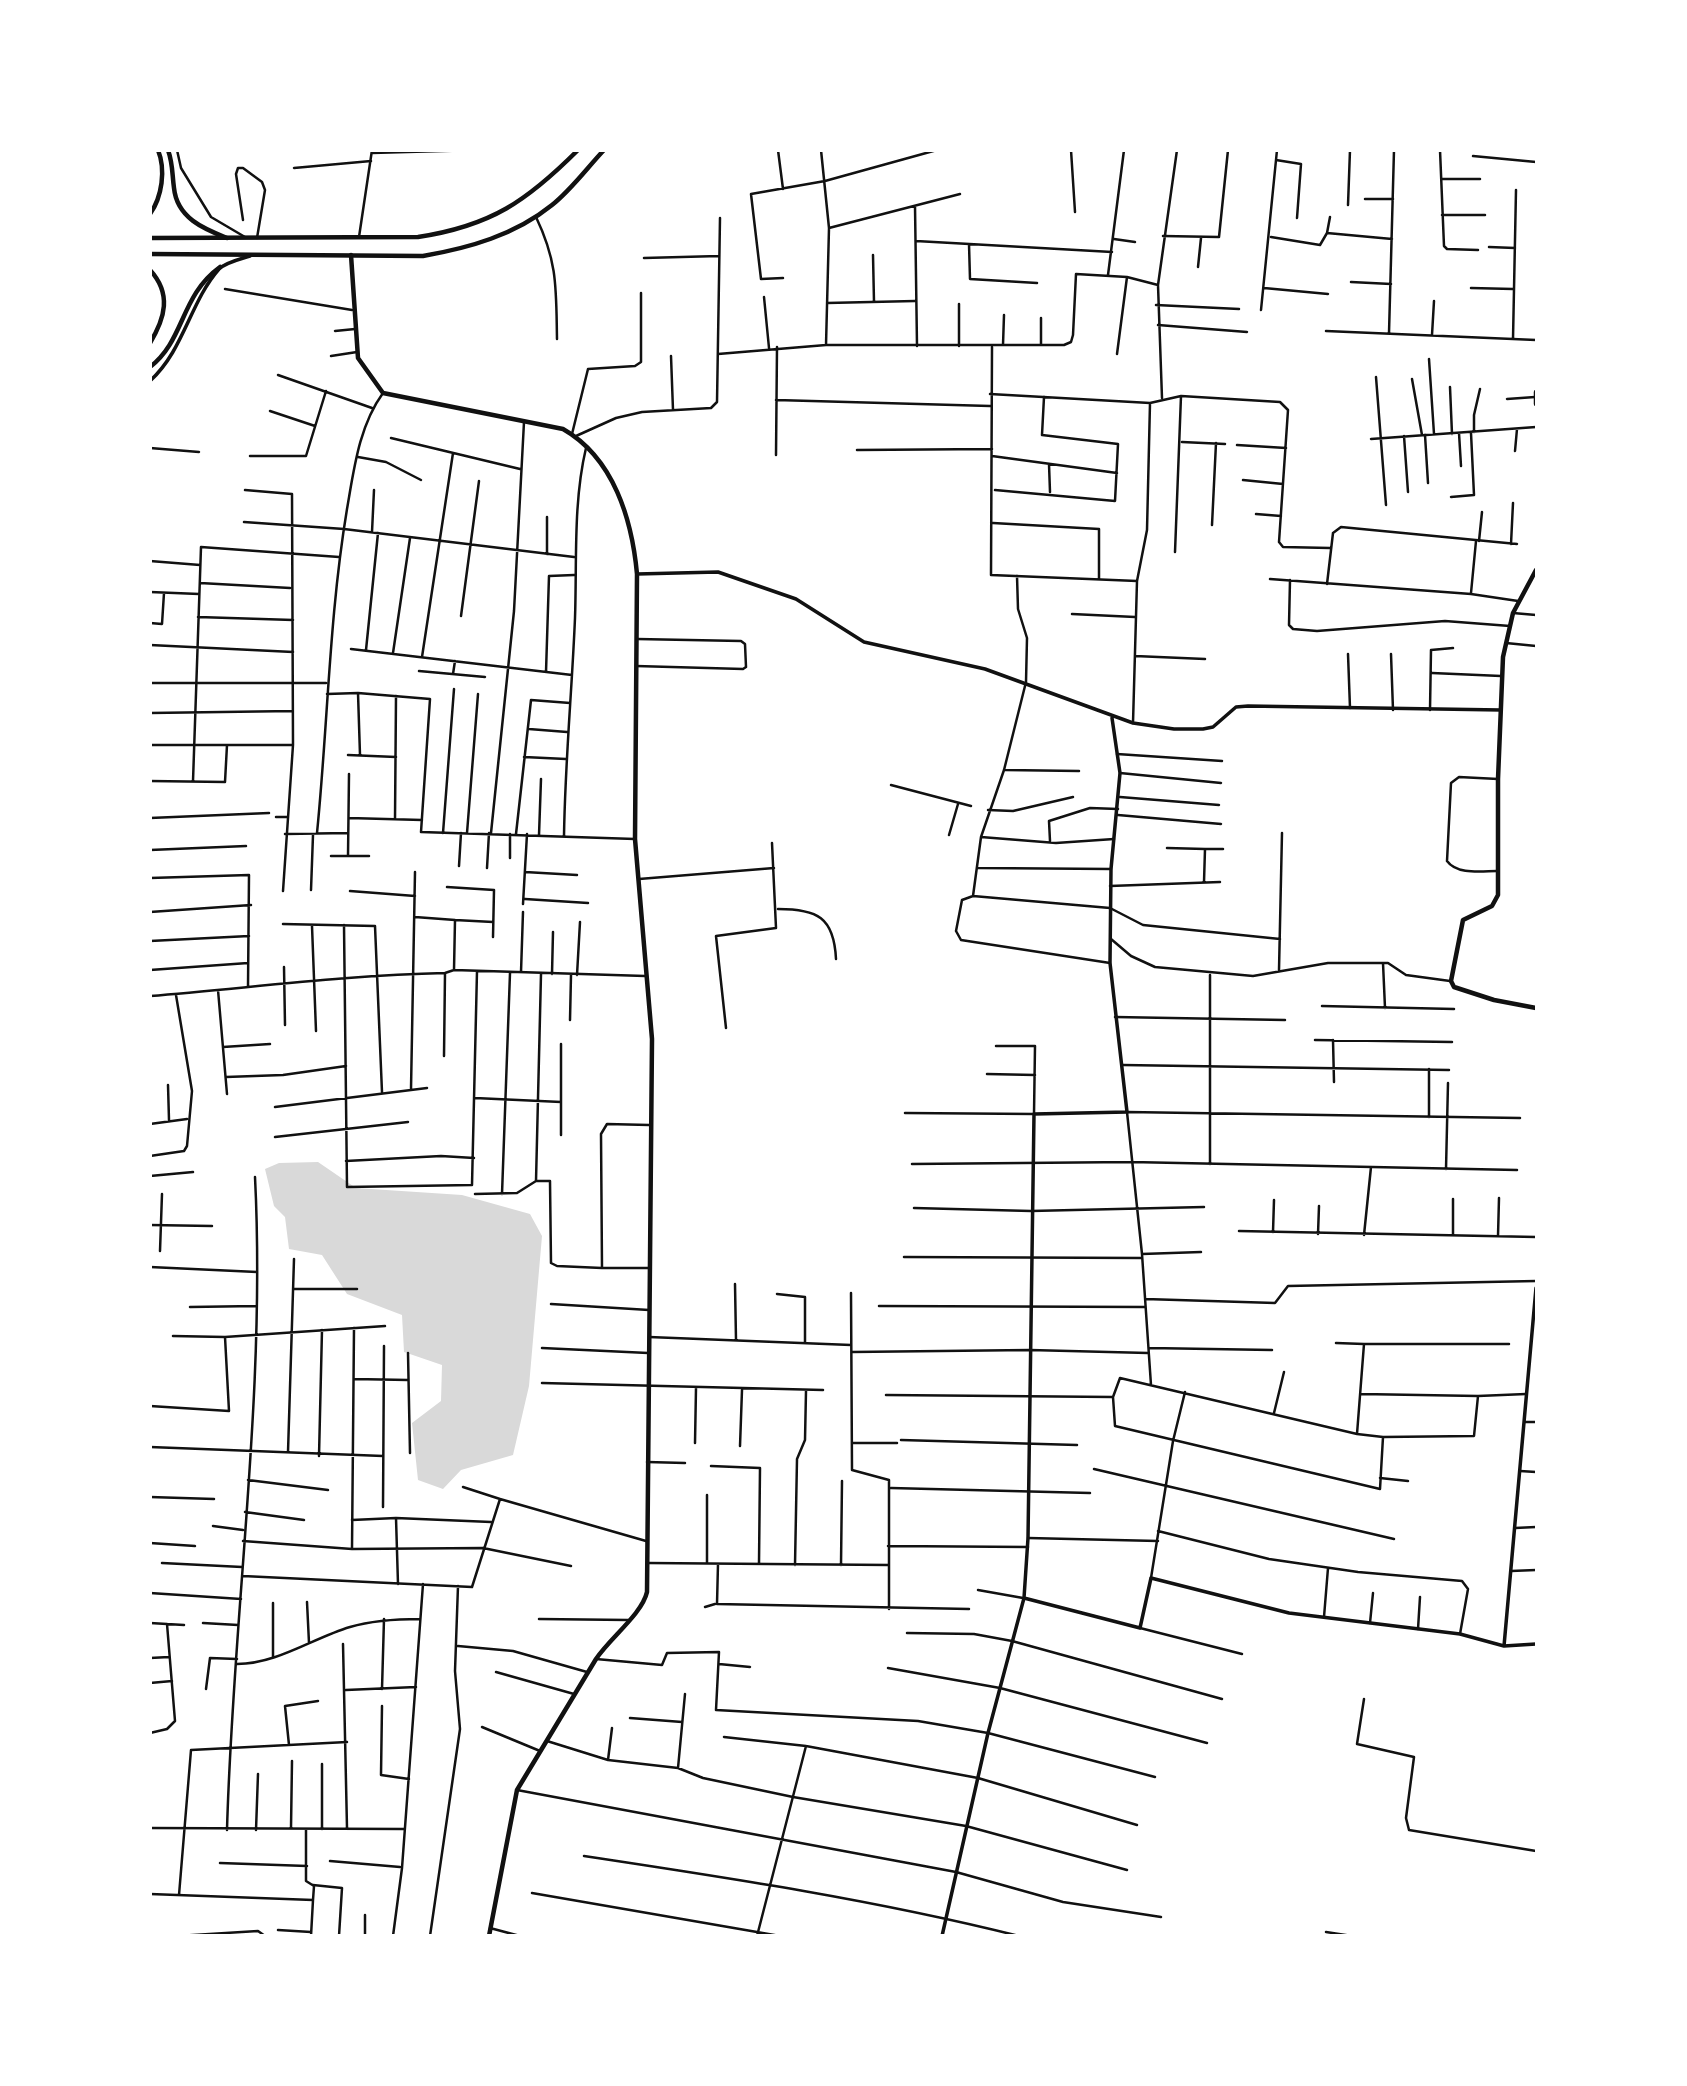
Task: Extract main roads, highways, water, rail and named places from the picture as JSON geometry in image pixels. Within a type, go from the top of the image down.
[{"type":"main road","points":[[150,214],[157,205],[161,187],[162,164],[158,150]]},
{"type":"main road","points":[[168,150],[173,166],[174,192],[190,220],[227,239]]},
{"type":"main road","points":[[150,238],[359,238],[431,235],[457,231],[493,218],[544,184],[578,150]]},
{"type":"main road","points":[[150,254],[423,256],[461,249],[498,236],[554,204],[604,150]]},
{"type":"main road","points":[[351,255],[352,310],[358,358],[383,393],[564,429],[574,435],[620,493],[634,540],[637,574],[635,839],[652,1039],[649,1125],[648,1563],[645,1601],[587,1672],[576,1695],[517,1790],[489,1936]]},
{"type":"main road","points":[[150,367],[160,359],[176,336],[195,291],[220,268]]},
{"type":"main road","points":[[150,270],[160,282],[164,301],[160,328],[150,343]]},
{"type":"main road","points":[[1536,392],[1536,404]]},
{"type":"main road","points":[[1536,571],[1513,613],[1501,676],[1498,895],[1492,906],[1463,920],[1451,981],[1454,987],[1482,996],[1536,1008]]}]
